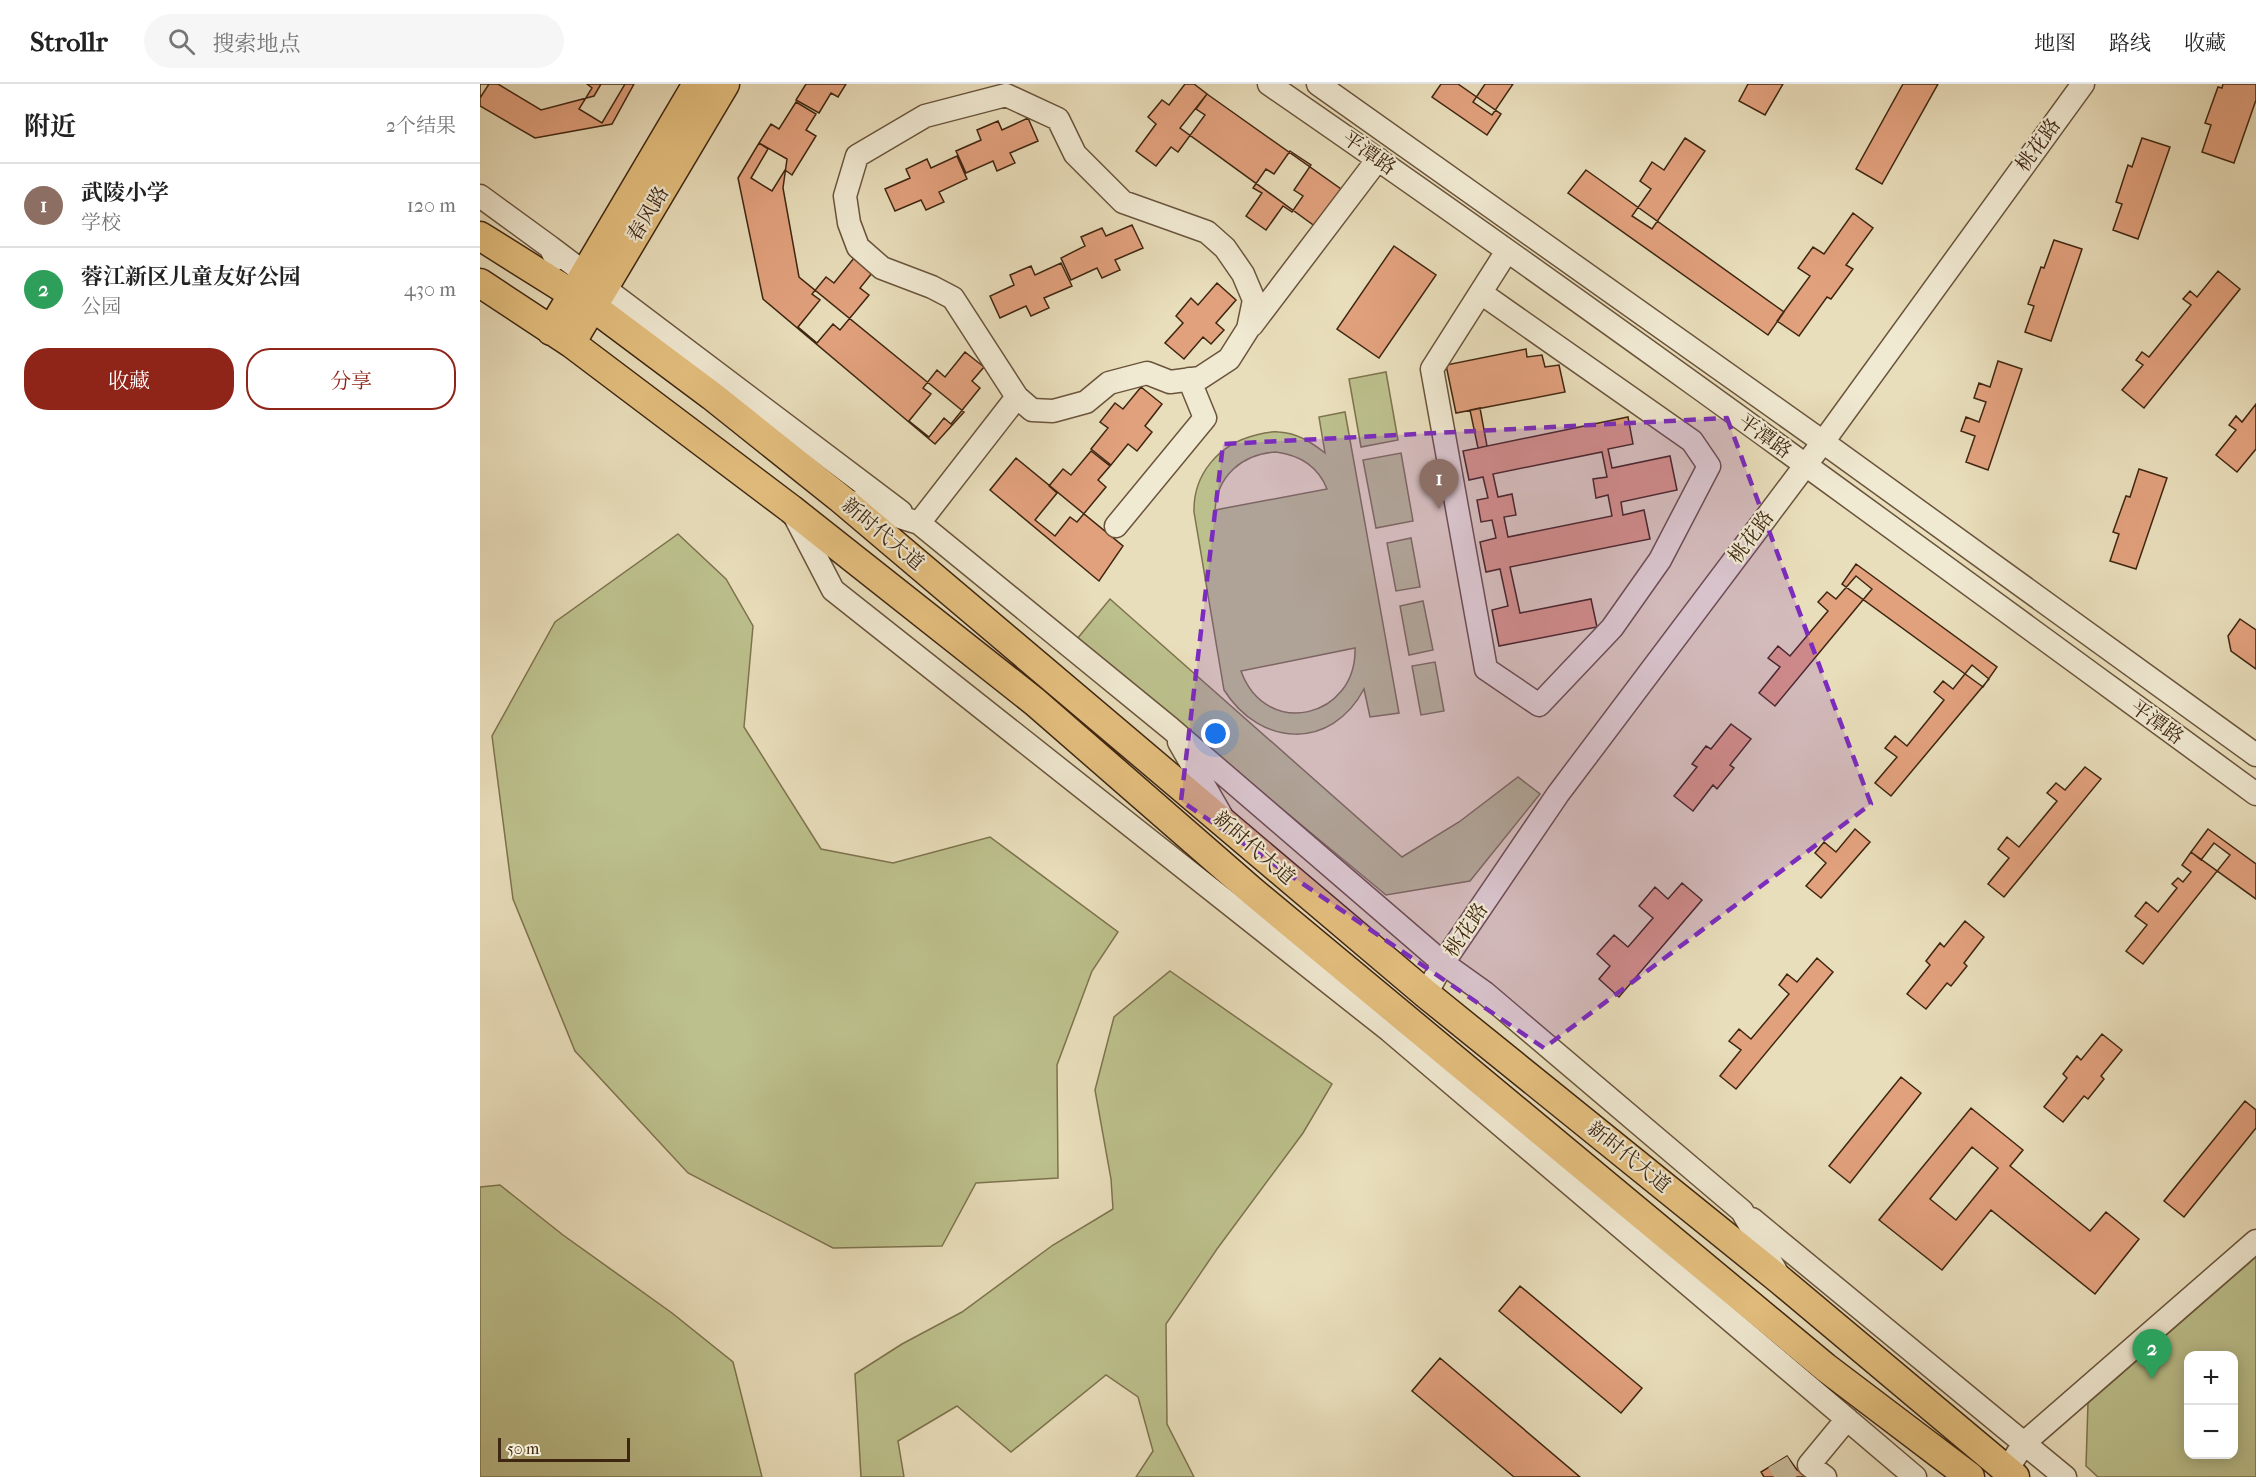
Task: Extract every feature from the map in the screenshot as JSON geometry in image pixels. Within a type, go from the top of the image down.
[{"type":"main road","name":"春风路","points":[[589,291],[697,84]]},
{"type":"main road","name":"春风路","points":[[561,337],[725,84]]},
{"type":"main road","name":"新时代大道","points":[[480,236],[589,291],[712,396],[842,500],[1426,994],[1780,1280],[2011,1474]]},
{"type":"main road","name":"新时代大道","points":[[480,282],[561,337],[791,509],[1035,702],[1252,891],[1825,1367],[1970,1477]]},
{"type":"street","name":"平潭路","points":[[1269,84],[1378,159],[1805,465],[2256,794]]},
{"type":"street","name":"平潭路","points":[[1318,84],[1822,442],[2256,755]]},
{"type":"street","name":"桃花路","points":[[1426,994],[1443,963],[1558,794],[1822,442],[2082,84]]},
{"type":"street","points":[[1248,329],[1254,300],[1243,274],[1225,248],[1207,232],[1123,202],[1075,154],[1058,119],[1006,95],[925,116],[858,156],[845,196],[849,223],[858,248],[882,268],[932,287],[953,298],[1017,397],[1032,410],[1053,411],[1086,402],[1109,383],[1147,374],[1170,382],[1200,378],[1229,359],[1248,329],[1378,159]]},
{"type":"street","points":[[480,196],[550,248],[589,291],[917,522],[1170,728],[1443,963],[1485,993],[1742,1211],[2066,1477]]},
{"type":"street","points":[[1481,292],[1692,441],[1709,466],[1660,560],[1612,628],[1539,705],[1486,669],[1432,369],[1481,292],[1507,252]]},
{"type":"street","points":[[1116,526],[1205,418],[1189,379]]},
{"type":"street","points":[[917,522],[1017,397]]},
{"type":"street","points":[[842,500],[917,522]]},
{"type":"street","points":[[791,509],[833,590],[1390,1031],[1915,1477]]},
{"type":"street","points":[[1170,728],[1226,824]]},
{"type":"street","points":[[1742,1211],[1780,1280]]},
{"type":"street","points":[[2011,1474],[2024,1443],[2256,1241]]},
{"type":"street","points":[[1759,1344],[1825,1367]]},
{"type":"street","points":[[1809,1469],[1847,1419]]},
{"type":"highlighted area","points":[[1727,418],[1871,804],[1544,1048],[1181,801],[1223,444]]},
{"type":"green space","points":[[1386,372],[1398,440],[1361,447],[1349,379]]},
{"type":"green space","points":[[1345,412],[1399,713],[1370,717],[1364,689],[1350,709],[1333,723],[1315,732],[1295,734],[1275,731],[1256,723],[1239,709],[1224,690],[1194,512],[1195,498],[1203,473],[1211,463],[1220,453],[1243,439],[1267,432],[1292,434],[1325,453],[1319,417]],"holes":[[[1276,452],[1307,463],[1318,474],[1327,489],[1215,510],[1221,487],[1226,477],[1234,469],[1252,457]],[[1355,648],[1352,672],[1342,691],[1326,704],[1308,712],[1289,713],[1270,706],[1253,693],[1241,671]]]},
{"type":"green space","points":[[1401,453],[1413,521],[1376,528],[1363,460]]},
{"type":"green space","points":[[678,534],[726,579],[753,626],[744,727],[821,849],[893,863],[990,837],[1118,932],[1092,971],[1057,1065],[1058,1178],[976,1183],[942,1246],[833,1248],[688,1173],[575,1051],[513,899],[492,736],[555,622]]},
{"type":"green space","points":[[1411,538],[1420,587],[1396,591],[1387,543]]},
{"type":"green space","points":[[1110,599],[1402,857],[1459,822],[1518,777],[1540,794],[1470,881],[1386,895],[1077,639]]},
{"type":"green space","points":[[1423,601],[1433,650],[1409,655],[1400,606]]},
{"type":"green space","points":[[1435,662],[1444,711],[1421,715],[1412,666]]},
{"type":"green space","points":[[1170,971],[1332,1084],[1303,1133],[1217,1249],[1166,1324],[1167,1424],[1194,1477],[1136,1477],[1153,1451],[1138,1397],[1106,1375],[1011,1452],[957,1406],[898,1441],[904,1477],[861,1477],[855,1374],[902,1344],[962,1312],[1053,1245],[1113,1209],[1111,1179],[1095,1090],[1114,1017]]},
{"type":"green space","points":[[500,1185],[563,1235],[672,1313],[733,1362],[762,1477],[480,1477],[480,1187]]},
{"type":"green space","points":[[2256,1257],[2256,1477],[2098,1477],[2086,1466],[2088,1403]]},
{"type":"building","points":[[480,84],[489,84],[480,98]]},
{"type":"building","points":[[480,84],[498,84],[541,110],[594,96],[601,84],[634,84],[612,124],[535,138],[480,106]]},
{"type":"building","points":[[587,84],[625,84],[602,123],[579,109],[592,88]]},
{"type":"building","points":[[806,84],[846,84],[838,97],[831,93],[819,113],[796,100]]},
{"type":"building","points":[[1185,84],[1194,84],[1207,94],[1196,109],[1205,115],[1178,152],[1171,147],[1156,166],[1136,151],[1156,124],[1148,117],[1162,100],[1169,105]]},
{"type":"building","points":[[1441,84],[1458,84],[1501,114],[1487,135],[1432,97]]},
{"type":"building","points":[[1485,84],[1513,84],[1492,115],[1473,102]]},
{"type":"building","points":[[1748,84],[1783,84],[1765,115],[1739,101]]},
{"type":"building","points":[[1903,84],[1938,84],[1882,184],[1856,169]]},
{"type":"building","points":[[2223,84],[2256,84],[2256,100],[2234,163],[2202,152],[2211,125],[2205,123],[2218,87],[2222,88]]},
{"type":"building","points":[[1207,94],[1341,189],[1316,227],[1180,128]]},
{"type":"building","points":[[796,102],[816,114],[806,130],[816,136],[792,175],[785,170],[772,191],[751,178],[768,149],[759,143],[771,124],[779,129]]},
{"type":"building","points":[[1028,118],[1038,141],[1010,153],[1015,163],[997,171],[993,161],[966,173],[956,151],[981,140],[977,130],[998,121],[1002,130]]},
{"type":"building","points":[[1685,138],[1705,151],[1652,229],[1632,216],[1651,189],[1640,181],[1652,162],[1664,170]]},
{"type":"building","points":[[2142,138],[2170,147],[2138,239],[2113,230],[2122,204],[2116,202],[2128,165],[2132,167]]},
{"type":"building","points":[[759,143],[787,159],[783,188],[799,277],[964,412],[935,444],[763,299],[738,178]]},
{"type":"building","points":[[1290,151],[1311,165],[1294,190],[1303,196],[1292,212],[1283,206],[1266,230],[1246,216],[1262,193],[1253,188],[1266,169],[1274,174]]},
{"type":"building","points":[[957,156],[967,179],[939,192],[944,202],[926,210],[921,200],[895,211],[885,189],[910,178],[906,169],[927,159],[931,168]]},
{"type":"building","points":[[1586,170],[1784,312],[1768,335],[1568,193]]},
{"type":"building","points":[[1853,213],[1873,228],[1846,265],[1853,269],[1831,299],[1827,297],[1799,336],[1777,321],[1810,276],[1798,268],[1813,247],[1824,254]]},
{"type":"building","points":[[1132,225],[1143,248],[1115,260],[1120,270],[1102,278],[1097,268],[1071,280],[1061,258],[1085,246],[1081,237],[1102,228],[1106,236]]},
{"type":"building","points":[[2054,240],[2082,249],[2051,341],[2025,332],[2034,306],[2028,304],[2041,267],[2044,268]]},
{"type":"building","points":[[1394,246],[1436,275],[1379,358],[1337,329]]},
{"type":"building","points":[[854,258],[872,273],[860,288],[869,295],[840,330],[833,324],[817,343],[798,327],[820,300],[812,294],[826,277],[834,283]]},
{"type":"building","points":[[1061,263],[1072,286],[1044,298],[1049,308],[1031,316],[1026,306],[1000,318],[990,296],[1014,285],[1010,275],[1031,266],[1035,275]]},
{"type":"building","points":[[2218,271],[2240,289],[2144,408],[2122,390],[2143,365],[2136,360],[2142,352],[2149,357],[2191,305],[2183,299],[2190,291],[2197,297]]},
{"type":"building","points":[[1217,283],[1236,300],[1216,323],[1224,330],[1211,344],[1203,337],[1184,359],[1165,343],[1183,323],[1176,316],[1191,298],[1198,305]]},
{"type":"building","points":[[1526,349],[1527,357],[1542,355],[1545,367],[1559,365],[1565,392],[1456,413],[1446,365]]},
{"type":"building","points":[[965,352],[984,367],[972,381],[980,388],[951,424],[944,418],[929,437],[909,421],[931,394],[923,388],[937,370],[945,377]]},
{"type":"building","points":[[1998,361],[2022,369],[1988,470],[1966,462],[1975,436],[1961,431],[1966,417],[1979,422],[1986,402],[1974,398],[1979,383],[1990,387]]},
{"type":"building","points":[[1141,387],[1162,404],[1145,426],[1152,432],[1137,451],[1128,444],[1111,465],[1091,449],[1108,428],[1100,422],[1115,403],[1123,409]]},
{"type":"building","points":[[2256,404],[2256,449],[2237,472],[2216,455],[2236,430],[2229,425],[2236,416],[2242,422]]},
{"type":"building","points":[[1480,408],[1487,446],[1478,448],[1470,410]]},
{"type":"building","points":[[1628,417],[1633,444],[1608,449],[1612,468],[1670,456],[1677,490],[1621,502],[1623,515],[1644,510],[1650,539],[1510,567],[1520,613],[1591,599],[1597,627],[1499,646],[1492,610],[1508,606],[1500,569],[1486,572],[1480,542],[1496,538],[1492,520],[1481,522],[1477,500],[1488,498],[1483,477],[1469,480],[1463,451]],"holes":[[[1602,452],[1607,477],[1593,479],[1596,498],[1608,495],[1612,516],[1508,537],[1504,517],[1516,515],[1512,494],[1498,497],[1493,474]]]},
{"type":"building","points":[[1091,451],[1110,466],[1098,480],[1106,487],[1077,522],[1070,517],[1055,536],[1035,520],[1057,493],[1049,486],[1063,469],[1071,475]]},
{"type":"building","points":[[1016,458],[1123,546],[1099,581],[990,490]]},
{"type":"building","points":[[2139,469],[2167,478],[2136,569],[2110,561],[2119,534],[2113,532],[2126,496],[2130,497]]},
{"type":"building","points":[[1856,564],[1997,667],[1983,687],[1842,584]]},
{"type":"building","points":[[1856,576],[1872,589],[1775,706],[1759,693],[1780,667],[1768,658],[1778,646],[1790,656],[1828,611],[1818,602],[1827,592],[1836,599]]},
{"type":"building","points":[[2240,619],[2256,630],[2256,669],[2231,651],[2228,636]]},
{"type":"building","points":[[1972,665],[1989,679],[1891,796],[1875,783],[1897,757],[1885,748],[1895,736],[1907,746],[1944,700],[1934,692],[1943,681],[1953,689]]},
{"type":"building","points":[[1731,724],[1751,739],[1730,765],[1734,768],[1717,789],[1713,785],[1693,811],[1674,796],[1697,767],[1692,764],[1706,746],[1711,749]]},
{"type":"building","points":[[2085,767],[2101,779],[2004,897],[1988,884],[2009,858],[1998,849],[2007,837],[2019,847],[2057,801],[2047,793],[2056,783],[2065,790]]},
{"type":"building","points":[[1855,829],[1870,842],[1821,898],[1806,886],[1826,863],[1815,853],[1824,842],[1836,852]]},
{"type":"building","points":[[2208,829],[2256,864],[2256,899],[2191,852]]},
{"type":"building","points":[[2214,843],[2230,855],[2143,964],[2126,951],[2147,925],[2135,916],[2146,902],[2158,912],[2177,888],[2172,884],[2178,878],[2183,882],[2191,872],[2182,865],[2191,852],[2201,860]]},
{"type":"building","points":[[1682,883],[1702,900],[1619,997],[1599,979],[1610,966],[1597,954],[1614,935],[1628,947],[1653,918],[1639,906],[1655,887],[1668,899]]},
{"type":"building","points":[[1965,921],[1984,937],[1964,963],[1967,966],[1951,986],[1947,983],[1926,1009],[1907,994],[1930,965],[1926,961],[1940,943],[1944,947]]},
{"type":"building","points":[[1817,958],[1833,972],[1736,1089],[1720,1076],[1741,1050],[1729,1041],[1739,1029],[1751,1039],[1789,994],[1779,985],[1787,974],[1797,982]]},
{"type":"building","points":[[2102,1034],[2122,1050],[2101,1076],[2104,1079],[2088,1099],[2084,1096],[2063,1122],[2044,1107],[2067,1078],[2063,1074],[2077,1056],[2081,1060]]},
{"type":"building","points":[[1901,1077],[1921,1093],[1850,1183],[1829,1166]]},
{"type":"building","points":[[2245,1101],[2256,1110],[2256,1128],[2184,1217],[2164,1201]]},
{"type":"building","points":[[1971,1108],[2023,1150],[2010,1166],[2090,1231],[2106,1212],[2139,1239],[2095,1294],[1991,1210],[1942,1270],[1879,1220]],"holes":[[[1972,1147],[1998,1168],[1956,1220],[1930,1199]]]},
{"type":"building","points":[[1520,1286],[1642,1388],[1621,1413],[1499,1311]]},
{"type":"building","points":[[1440,1358],[1580,1477],[1514,1477],[1412,1391]]},
{"type":"building","points":[[1787,1456],[1797,1470],[1810,1477],[1764,1477],[1761,1472]]},
{"type":"tunnel","points":[[1774,1477],[1794,1465]]},
{"type":"place","name":"武陵小学","points":[[1439,509]]},
{"type":"place","name":"蓉江新区儿童友好公园","points":[[2152,1379]]}]
